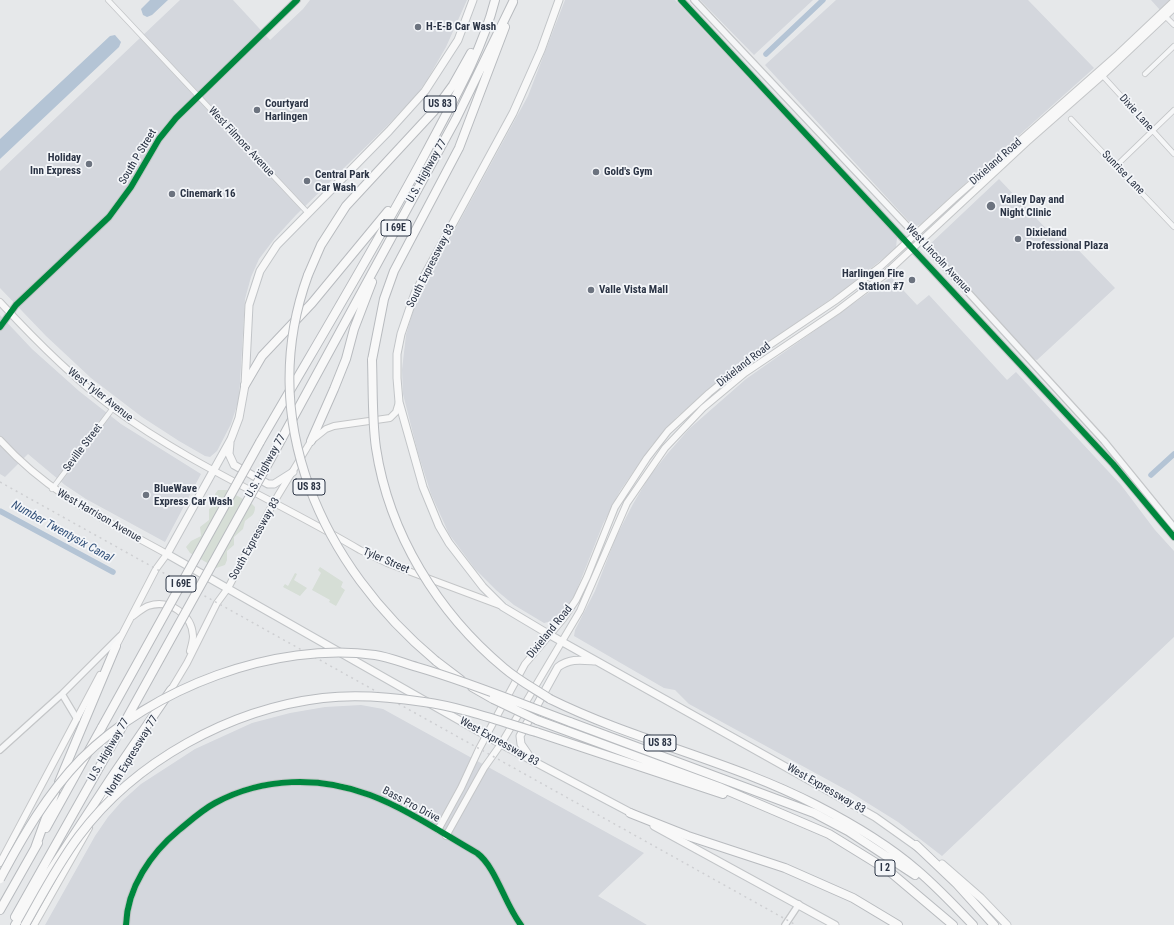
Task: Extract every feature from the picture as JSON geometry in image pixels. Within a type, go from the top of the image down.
[{"type":"highway","name":"I 69E","points":[[490,20],[494,0]]},
{"type":"highway","name":"U.S. Highway 77","points":[[11,925],[275,451],[456,120],[513,1]]},
{"type":"highway","name":"US 83","points":[[513,1],[499,46],[459,148],[394,271],[384,299],[372,360],[377,454],[391,508],[410,552],[434,592],[464,629],[505,669],[550,698],[584,716],[738,772],[816,805],[887,847],[918,870],[952,903]]},
{"type":"highway","name":"U.S. Highway 77","points":[[0,910],[260,442],[406,189],[461,85],[490,20]]},
{"type":"highway","name":"US 83","points":[[490,20],[453,85],[440,104],[363,186],[342,212],[321,245],[308,275],[298,303],[292,334],[288,379],[294,434],[300,460],[312,495],[327,527],[345,559],[365,588],[386,614],[414,643],[453,674],[478,691],[537,720],[694,777],[809,825]]},
{"type":"highway","points":[[245,385],[262,356],[325,288],[406,189]]},
{"type":"highway","points":[[311,442],[346,359],[354,329],[386,248]]},
{"type":"highway","points":[[35,848],[51,802],[116,646]]},
{"type":"highway","points":[[0,879],[26,830],[50,795],[82,758],[116,730],[158,702],[198,681],[231,670],[304,653],[329,651],[376,655],[440,673],[814,814],[848,831],[882,852],[952,903],[973,925]]},
{"type":"highway","points":[[15,925],[111,778],[171,690]]},
{"type":"highway","points":[[25,925],[54,873],[79,836],[124,787],[157,761],[189,742],[222,726],[267,710],[324,698],[384,697],[425,702],[536,732],[727,795],[809,825]]},
{"type":"highway","points":[[630,812],[688,836],[785,868],[853,898],[898,925]]},
{"type":"highway","name":"I 2","points":[[809,825],[840,840],[880,864],[916,892],[953,925]]},
{"type":"highway","points":[[916,845],[956,883],[994,925]]},
{"type":"main road","points":[[0,863],[156,569],[167,554],[231,439],[239,418],[245,385],[248,313],[257,278],[264,264],[277,245],[389,131],[425,91],[458,40],[473,0]]},
{"type":"main road","name":"South Expressway 83","points":[[228,588],[274,502],[311,442],[326,429],[334,426],[390,418],[396,412],[399,402],[397,354],[404,323],[414,293],[513,113],[541,50],[558,0]]},
{"type":"main road","name":"Dixieland Road","points":[[446,836],[484,768],[501,744],[587,597],[608,543],[627,503],[651,467],[674,438],[704,408],[745,373],[862,292],[914,249],[1164,14],[1174,1]]},
{"type":"main road","name":"Dixieland Road","points":[[1164,14],[1174,8]]},
{"type":"main road","name":"Dixieland Road","points":[[438,830],[461,788],[479,748],[487,736],[524,664],[570,610],[587,578],[615,507],[647,458],[670,428],[709,392],[758,352],[848,292],[916,236],[954,198],[1100,74]]},
{"type":"main road","name":"West Tyler Avenue","points":[[0,302],[51,354],[113,408],[151,433],[214,470],[274,502]]},
{"type":"main road","name":"West Expressway 83","points":[[399,402],[423,487],[439,526],[449,544],[466,567],[503,607],[550,635],[868,813],[916,845],[981,898],[1007,925]]},
{"type":"main road","points":[[231,439],[229,454],[234,465],[268,484],[274,484],[292,472]]},
{"type":"main road","name":"West Harrison Avenue","points":[[0,440],[52,489],[167,554]]},
{"type":"main road","name":"Tyler Street","points":[[274,502],[382,560],[503,607]]},
{"type":"main road","name":"West Expressway 83","points":[[167,554],[501,744],[630,812],[835,925]]},
{"type":"main road","name":"North Expressway 77","points":[[34,925],[187,663],[217,603],[228,588]]},
{"type":"main road","points":[[131,617],[148,606],[159,604],[176,608],[188,618],[193,637],[187,663]]},
{"type":"main road","points":[[532,760],[521,744],[520,736],[558,667],[565,662],[576,659],[600,662]]},
{"type":"street","name":"West Filmore Avenue","points":[[108,0],[308,213]]},
{"type":"street","name":"South P Street","points":[[0,327],[16,305],[109,217],[124,199],[165,130],[297,0]]},
{"type":"street","name":"West Lincoln Avenue","points":[[681,0],[908,242],[1113,464],[1174,537]]},
{"type":"street","name":"West Lincoln Avenue","points":[[694,0],[922,242],[1104,441],[1174,527]]},
{"type":"street","points":[[1164,14],[1174,25]]},
{"type":"street","points":[[1145,74],[1174,46]]},
{"type":"street","name":"Dixie Lane","points":[[1100,74],[1174,154]]},
{"type":"street","points":[[1116,166],[1174,110]]},
{"type":"street","name":"Sunrise Lane","points":[[1071,119],[1174,227]]},
{"type":"street","name":"Seville Street","points":[[52,489],[113,408]]},
{"type":"street","points":[[0,750],[62,694],[122,634]]},
{"type":"street","points":[[62,694],[76,719]]},
{"type":"street","name":"Bass Pro Drive","points":[[126,925],[130,901],[139,878],[155,853],[173,835],[215,803],[254,788],[278,783],[307,781],[348,788],[371,795],[477,852],[485,860],[514,916],[521,925]]},
{"type":"street","points":[[785,925],[799,904]]},
{"type":"shaded area","points":[[180,0],[233,0],[270,40],[303,9],[310,0],[467,0],[446,47],[417,94],[386,127],[296,215],[275,238],[259,259],[251,277],[245,299],[239,399],[231,424],[217,451],[210,457],[205,456],[179,441],[142,417],[91,378],[46,336],[0,288],[0,171]]},
{"type":"shaded area","points":[[565,0],[675,0],[897,237],[896,248],[890,253],[841,292],[747,357],[677,417],[652,445],[620,491],[603,524],[576,592],[565,612],[557,620],[544,623],[514,605],[496,590],[475,569],[449,534],[431,494],[418,453],[403,394],[402,370],[406,335],[416,301],[528,96]]},
{"type":"shaded area","points":[[700,0],[813,0],[754,55]]},
{"type":"shaded area","points":[[836,0],[1028,0],[1094,68],[921,224],[914,227],[765,65]]},
{"type":"shaded area","points":[[1151,0],[1170,0],[1160,10]]},
{"type":"shaded area","points":[[999,179],[1056,239],[1062,233],[1115,288],[1037,360],[1033,359],[928,246]]},
{"type":"shaded area","points":[[891,277],[917,305],[929,295],[1007,380],[1016,372],[1121,485],[1155,530],[1174,551],[1174,637],[942,856],[898,822],[850,792],[689,704],[675,690],[664,688],[574,636],[575,630],[595,591],[616,537],[633,504],[649,477],[689,429],[746,379]]},
{"type":"shaded area","points":[[0,315],[32,349],[79,391],[121,424],[201,474],[165,542],[86,499],[65,485],[28,454],[5,477],[0,474]]},
{"type":"shaded area","points":[[218,490],[227,490],[252,504],[255,507],[255,510],[253,514],[245,521],[243,529],[234,537],[234,545],[227,551],[227,560],[225,565],[216,568],[190,553],[186,547],[191,541],[201,536],[200,527],[209,520],[209,509],[217,504],[215,494]]},
{"type":"shaded area","points":[[320,567],[343,582],[341,587],[345,590],[336,606],[329,602],[330,600],[312,590],[321,573],[318,570]]},
{"type":"shaded area","points":[[295,573],[297,574],[294,580],[307,588],[300,596],[283,587],[285,584],[288,586]]},
{"type":"shaded area","points":[[361,705],[383,709],[644,853],[598,896],[647,925],[45,925],[95,836],[108,817],[122,801],[141,784],[195,749],[252,723],[290,713],[325,707]]},
{"type":"water","points":[[150,0],[168,0],[152,15],[147,17],[143,15],[141,9]]},
{"type":"water","points":[[115,35],[121,42],[119,47],[0,159],[0,139],[110,36]]},
{"type":"waterway","points":[[766,54],[823,0]]},
{"type":"waterway","points":[[1151,475],[1174,454]]},
{"type":"waterway","name":"Number Twentysix Canal","points":[[0,511],[113,572]]},
{"type":"railway","points":[[0,482],[796,925]]},
{"type":"cycle path","points":[[0,327],[16,305],[109,217],[131,187],[159,139],[176,118],[297,0]]},
{"type":"cycle path","points":[[681,0],[1113,464],[1174,537]]},
{"type":"cycle path","points":[[126,925],[127,911],[142,872],[159,849],[179,830],[210,806],[233,794],[252,788],[292,782],[312,782],[331,785],[370,795],[411,814],[477,853],[490,867],[515,917],[521,925]]},
{"type":"place","name":"H-E-B Car Wash","points":[[418,27]]},
{"type":"place","name":"Courtyard Harlingen","points":[[257,110]]},
{"type":"place","name":"Holiday Inn Express","points":[[89,164]]},
{"type":"place","name":"Gold's Gym","points":[[596,172]]},
{"type":"place","name":"Central Park Car Wash","points":[[307,181]]},
{"type":"place","name":"Cinemark 16","points":[[172,194]]},
{"type":"place","name":"Valley Day and Night Clinic","points":[[991,206]]},
{"type":"place","name":"Dixieland Professional Plaza","points":[[1018,239]]},
{"type":"place","name":"Harlingen Fire Station #7","points":[[912,280]]},
{"type":"place","name":"Valle Vista Mall","points":[[591,290]]},
{"type":"place","name":"BlueWave Express Car Wash","points":[[146,495]]}]
